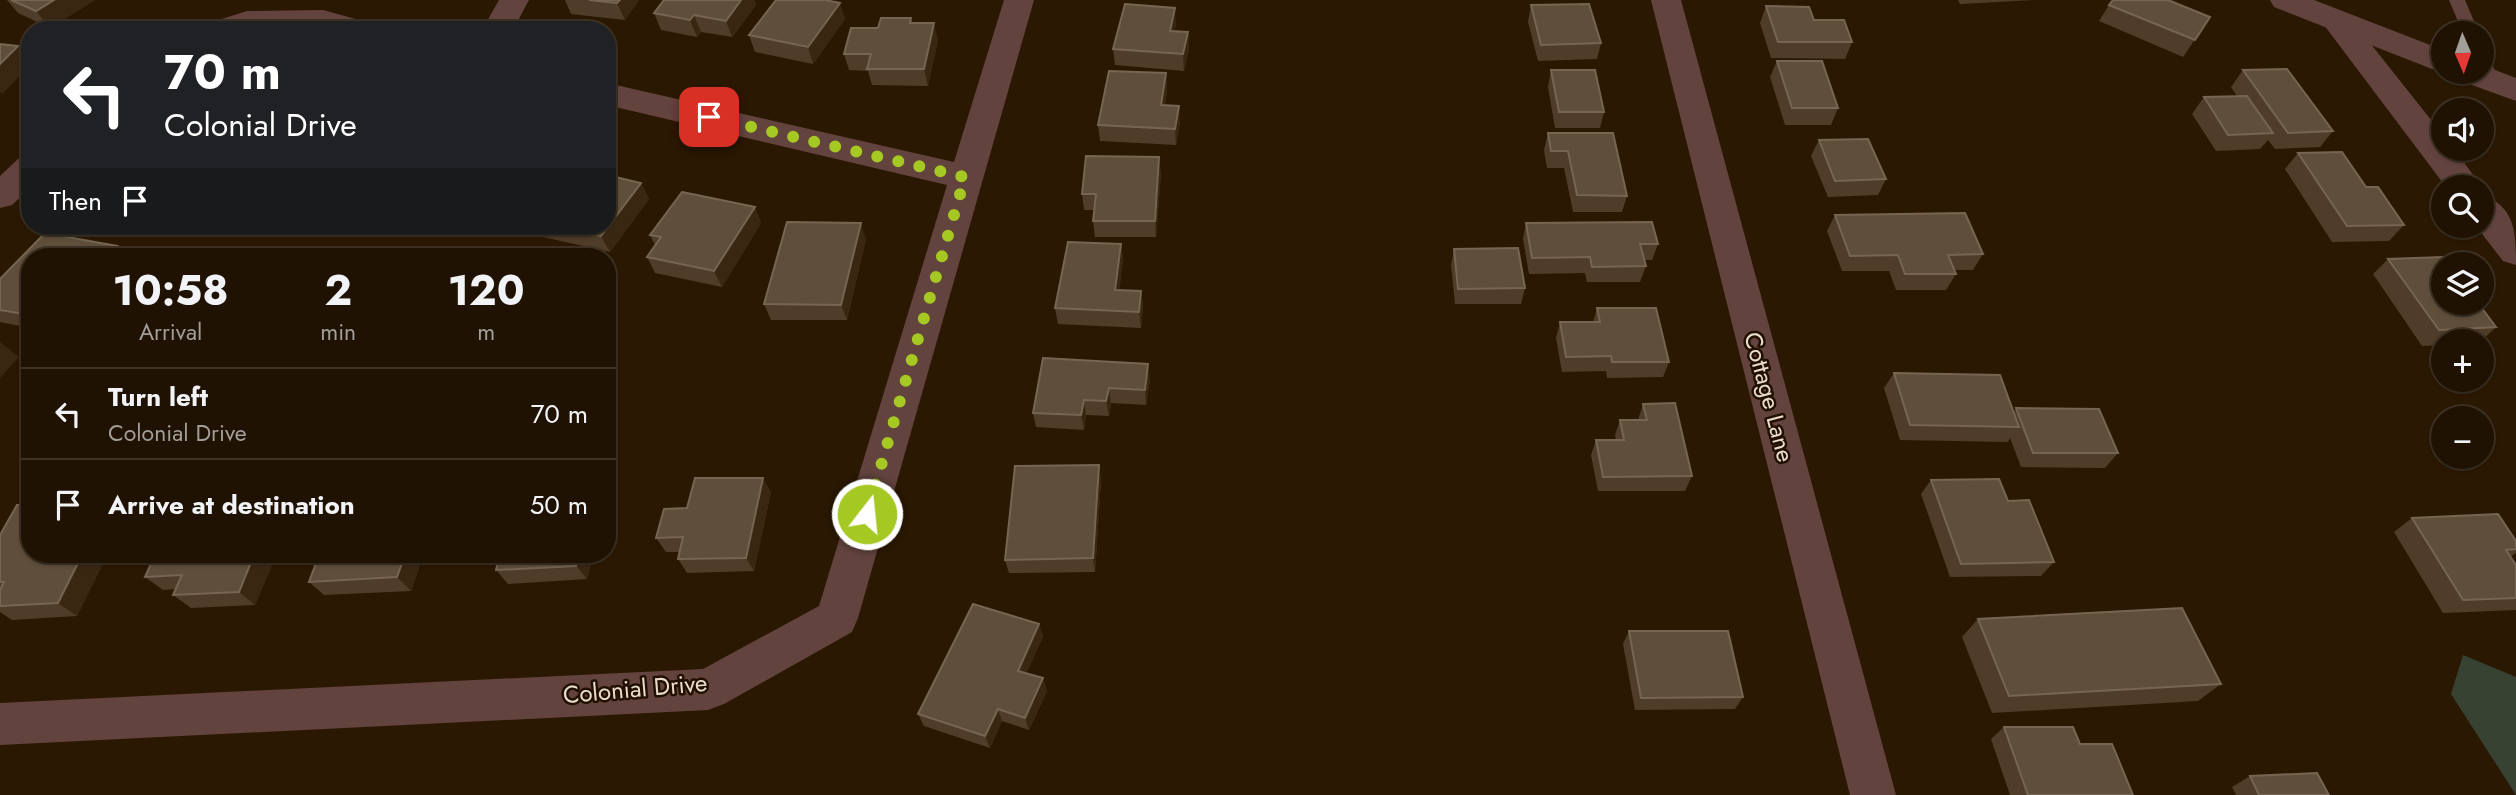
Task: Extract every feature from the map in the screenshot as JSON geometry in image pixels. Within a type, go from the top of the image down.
[{"type":"street","points":[[502,21],[514,0]]},
{"type":"street","name":"Colonial Drive","points":[[0,724],[708,689],[837,618],[1019,0]]},
{"type":"street","name":"Cottage Lane","points":[[1666,0],[1873,795]]},
{"type":"street","points":[[2285,0],[2431,57]]},
{"type":"street","points":[[247,21],[327,21]]},
{"type":"street","points":[[2336,21],[2456,175]]},
{"type":"street","points":[[616,96],[965,177]]},
{"type":"street","points":[[0,196],[21,177]]},
{"type":"street","points":[[2494,224],[2516,252]]},
{"type":"lane","points":[[2458,0],[2466,21]]},
{"type":"green space","points":[[2463,655],[2516,677],[2516,795],[2451,694]]},
{"type":"building","points":[[11,0],[54,0],[36,11]]},
{"type":"building","points":[[589,0],[620,0],[617,3]]},
{"type":"building","points":[[664,0],[741,0],[726,21],[694,15],[690,20],[654,13]]},
{"type":"building","points":[[776,0],[825,0],[840,3],[808,47],[749,35]]},
{"type":"building","points":[[2113,0],[2168,0],[2210,17],[2195,40],[2109,5]]},
{"type":"building","points":[[1125,4],[1175,8],[1170,31],[1188,32],[1183,54],[1113,49]]},
{"type":"building","points":[[1589,4],[1601,43],[1541,45],[1531,5]]},
{"type":"building","points":[[1766,6],[1809,7],[1814,20],[1844,20],[1852,42],[1778,42]]},
{"type":"building","points":[[881,18],[911,18],[910,23],[934,23],[924,69],[867,69],[871,54],[844,54],[851,28],[878,28]]},
{"type":"building","points":[[0,44],[18,46],[0,64]]},
{"type":"building","points":[[1777,61],[1822,61],[1838,108],[1792,108]]},
{"type":"building","points":[[2287,69],[2333,131],[2288,133],[2243,70]]},
{"type":"building","points":[[1551,70],[1595,70],[1604,112],[1559,112]]},
{"type":"building","points":[[1109,71],[1166,73],[1161,105],[1179,106],[1175,129],[1098,125]]},
{"type":"building","points":[[2247,96],[2273,133],[2228,135],[2204,97]]},
{"type":"building","points":[[1548,133],[1613,133],[1627,196],[1577,195],[1568,151],[1551,151]]},
{"type":"building","points":[[1868,139],[1886,179],[1835,181],[1819,140]]},
{"type":"building","points":[[2342,152],[2366,187],[2378,187],[2404,225],[2347,226],[2298,153]]},
{"type":"building","points":[[1086,156],[1159,157],[1155,221],[1093,221],[1096,194],[1082,194]]},
{"type":"building","points":[[616,177],[641,183],[616,216]]},
{"type":"building","points":[[682,192],[755,207],[714,271],[647,257],[661,237],[650,235]]},
{"type":"building","points":[[1965,213],[1983,254],[1948,255],[1956,274],[1905,274],[1898,255],[1850,256],[1835,215]]},
{"type":"building","points":[[787,222],[861,223],[841,305],[764,304]]},
{"type":"building","points":[[1652,222],[1658,244],[1640,244],[1646,266],[1592,267],[1590,257],[1532,258],[1526,223]]},
{"type":"building","points":[[43,235],[117,246],[115,248],[30,248]]},
{"type":"building","points":[[1068,242],[1121,244],[1115,290],[1141,291],[1139,312],[1055,308]]},
{"type":"building","points":[[1518,248],[1525,288],[1458,289],[1454,249]]},
{"type":"building","points":[[2431,257],[2431,315],[2487,315],[2496,327],[2438,329],[2388,259]]},
{"type":"building","points":[[21,258],[21,314],[0,310],[0,279]]},
{"type":"building","points":[[1597,308],[1656,308],[1669,362],[1612,362],[1611,356],[1566,357],[1560,322],[1600,322]]},
{"type":"building","points":[[1043,358],[1148,364],[1145,390],[1109,388],[1106,401],[1084,400],[1081,415],[1033,413]]},
{"type":"building","points":[[1894,373],[2000,375],[2019,427],[1910,425]]},
{"type":"building","points":[[1675,403],[1692,476],[1603,477],[1596,440],[1624,440],[1620,420],[1647,420],[1643,404]]},
{"type":"building","points":[[2016,408],[2099,409],[2118,453],[2033,453]]},
{"type":"building","points":[[1099,465],[1093,558],[1005,560],[1015,466]]},
{"type":"building","points":[[695,478],[763,478],[746,558],[678,559],[683,537],[656,538],[664,509],[687,508]]},
{"type":"building","points":[[1999,479],[2008,501],[2029,500],[2054,562],[1961,564],[1931,480]]},
{"type":"building","points":[[17,505],[21,505],[21,563],[78,563],[58,603],[0,606],[0,590],[4,582],[0,582],[0,535]]},
{"type":"building","points":[[2498,514],[2516,541],[2516,549],[2506,550],[2516,565],[2516,598],[2463,600],[2412,518]]},
{"type":"building","points":[[151,563],[251,563],[239,592],[173,595],[182,575],[145,577]]},
{"type":"building","points":[[316,563],[402,563],[397,577],[309,582]]},
{"type":"building","points":[[498,563],[577,563],[576,566],[496,570]]},
{"type":"building","points":[[973,604],[1039,624],[1018,671],[1043,678],[1025,718],[998,709],[985,736],[918,714]]},
{"type":"building","points":[[2182,608],[2221,684],[2009,696],[1978,619]]},
{"type":"building","points":[[1629,631],[1728,631],[1743,697],[1641,698]]},
{"type":"building","points":[[2004,727],[2073,727],[2080,744],[2112,744],[2133,795],[2028,795]]},
{"type":"building","points":[[2317,773],[2329,795],[2259,795],[2250,776]]},
{"type":"route","points":[[709,117],[965,177],[867,514]]}]
